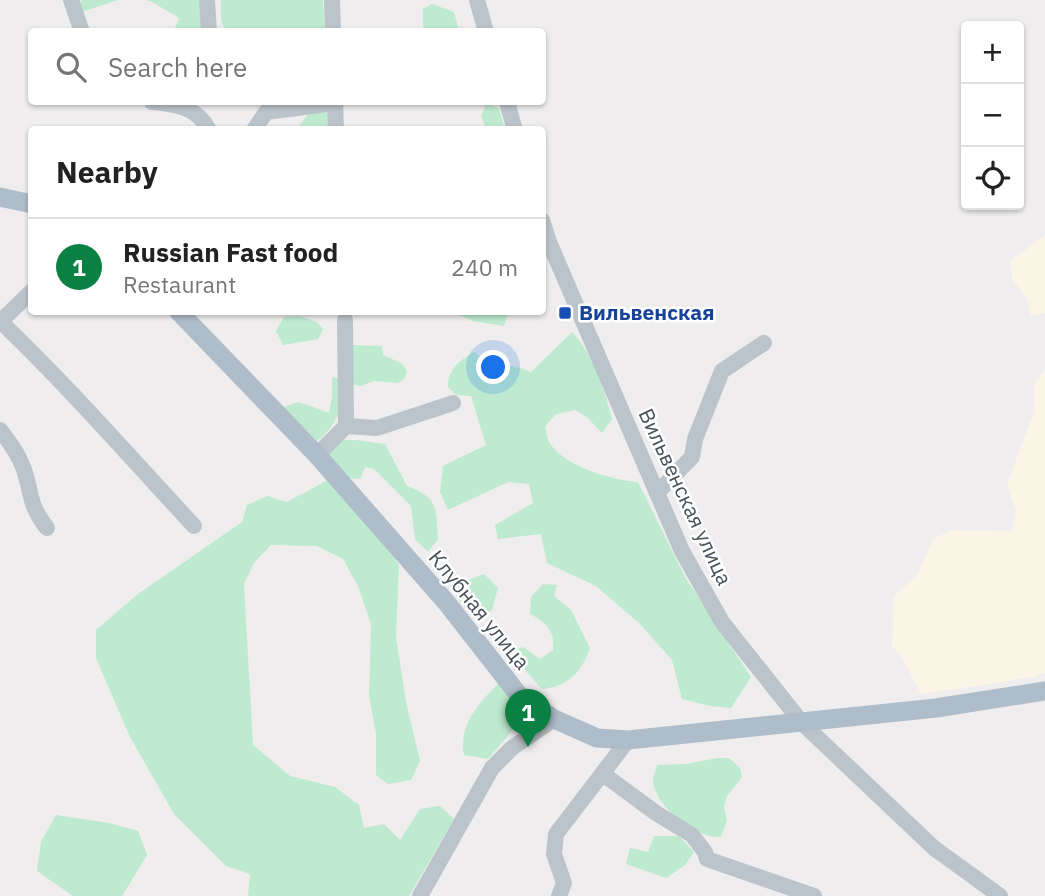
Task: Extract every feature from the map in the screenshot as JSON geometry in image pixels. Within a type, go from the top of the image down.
[{"type":"main road","points":[[0,197],[28,203]]},
{"type":"main road","name":"Клубная улица","points":[[182,315],[317,455],[446,603],[518,694],[554,719],[597,738],[628,740],[802,723],[936,708],[1045,691]]},
{"type":"street","points":[[71,0],[81,28]]},
{"type":"street","points":[[207,0],[209,28]]},
{"type":"street","points":[[332,0],[333,28]]},
{"type":"street","points":[[477,0],[485,28]]},
{"type":"street","points":[[180,105],[204,120],[207,126]]},
{"type":"street","points":[[257,105],[266,112],[314,105]]},
{"type":"street","points":[[335,105],[336,126]]},
{"type":"street","points":[[508,105],[514,126]]},
{"type":"street","points":[[257,126],[266,112]]},
{"type":"street","name":"Вильвенская улица","points":[[546,242],[682,551],[722,622],[802,723],[934,848],[1000,896]]},
{"type":"street","points":[[28,295],[0,321],[60,379],[194,526]]},
{"type":"street","points":[[317,455],[346,426],[345,320]]},
{"type":"street","points":[[657,493],[692,457],[695,439],[722,371],[764,343]]},
{"type":"street","points":[[346,426],[377,428],[453,403]]},
{"type":"street","points":[[0,430],[15,449],[24,469],[31,502],[47,528]]},
{"type":"street","points":[[420,896],[492,768],[512,748],[554,719]]},
{"type":"street","points":[[559,896],[564,883],[554,854],[555,834],[628,740]]},
{"type":"street","points":[[603,774],[656,813],[692,835],[707,859],[778,890],[814,896]]},
{"type":"shaded area","points":[[1045,235],[1045,313],[1031,316],[1027,299],[1012,279],[1010,261]]},
{"type":"shaded area","points":[[1045,370],[1045,673],[1034,677],[921,694],[902,657],[892,646],[894,596],[917,575],[933,539],[952,530],[1012,531],[1016,513],[1007,484],[1034,411],[1034,384]]},
{"type":"green space","points":[[82,0],[118,0],[82,12],[79,4]]},
{"type":"green space","points":[[146,0],[201,0],[201,28],[175,28],[179,18]]},
{"type":"green space","points":[[221,0],[323,0],[325,28],[224,28],[221,21]]},
{"type":"green space","points":[[432,4],[454,12],[458,28],[425,28],[423,9]]},
{"type":"green space","points":[[486,105],[492,105],[499,109],[504,126],[485,126],[481,116]]},
{"type":"green space","points":[[325,111],[330,116],[331,126],[299,126],[310,112]]},
{"type":"green space","points":[[460,315],[507,315],[504,326],[473,321]]},
{"type":"green space","points":[[300,316],[317,322],[323,329],[318,339],[283,345],[276,331],[284,317]]},
{"type":"green space","points":[[572,332],[597,373],[612,419],[602,433],[588,418],[575,410],[556,414],[545,426],[548,440],[566,459],[589,471],[638,482],[685,577],[751,677],[731,708],[682,699],[672,660],[639,623],[596,586],[547,563],[541,534],[498,539],[495,525],[533,503],[529,484],[508,482],[448,510],[440,492],[443,466],[486,445],[471,396],[456,395],[448,387],[455,366],[474,352],[487,359],[531,372]]},
{"type":"green space","points":[[352,345],[382,346],[383,355],[401,363],[407,370],[405,378],[398,383],[374,381],[361,386],[350,384]]},
{"type":"green space","points":[[332,377],[343,379],[342,398],[331,428],[317,441],[283,407],[299,402],[329,413]]},
{"type":"green space","points":[[338,440],[385,444],[407,486],[430,500],[436,512],[438,539],[428,552],[415,539],[411,506],[374,469],[365,467],[360,479],[349,478],[326,453]]},
{"type":"green space","points":[[328,480],[389,548],[399,565],[396,637],[406,702],[420,761],[411,780],[388,784],[376,775],[376,733],[369,696],[371,624],[358,586],[343,559],[317,546],[271,545],[254,563],[244,584],[253,745],[290,776],[335,787],[359,805],[364,828],[384,824],[400,840],[420,809],[440,806],[454,819],[409,896],[248,896],[250,874],[226,866],[174,814],[130,737],[96,658],[96,630],[138,594],[242,522],[247,505],[267,496],[287,502]]},
{"type":"green space","points":[[484,574],[498,588],[492,610],[477,620],[456,597],[455,585]]},
{"type":"green space","points":[[543,584],[557,585],[554,596],[571,610],[590,648],[583,664],[573,676],[559,685],[542,689],[509,652],[523,647],[540,659],[553,650],[553,638],[549,628],[530,614],[531,597]]},
{"type":"green space","points":[[499,683],[519,704],[517,725],[488,759],[464,755],[467,724],[484,698]]},
{"type":"green space","points":[[729,758],[740,768],[742,777],[727,796],[724,806],[727,821],[721,837],[701,833],[679,820],[661,801],[653,781],[657,765],[686,764]]},
{"type":"green space","points":[[56,815],[109,823],[138,831],[147,855],[122,896],[73,896],[37,871],[41,842]]},
{"type":"green space","points":[[654,836],[679,836],[694,852],[685,865],[666,878],[626,864],[630,848],[648,852]]},
{"type":"place","name":"Вильвенская","points":[[565,313]]},
{"type":"place","name":"Russian Fast food","points":[[528,747]]}]
